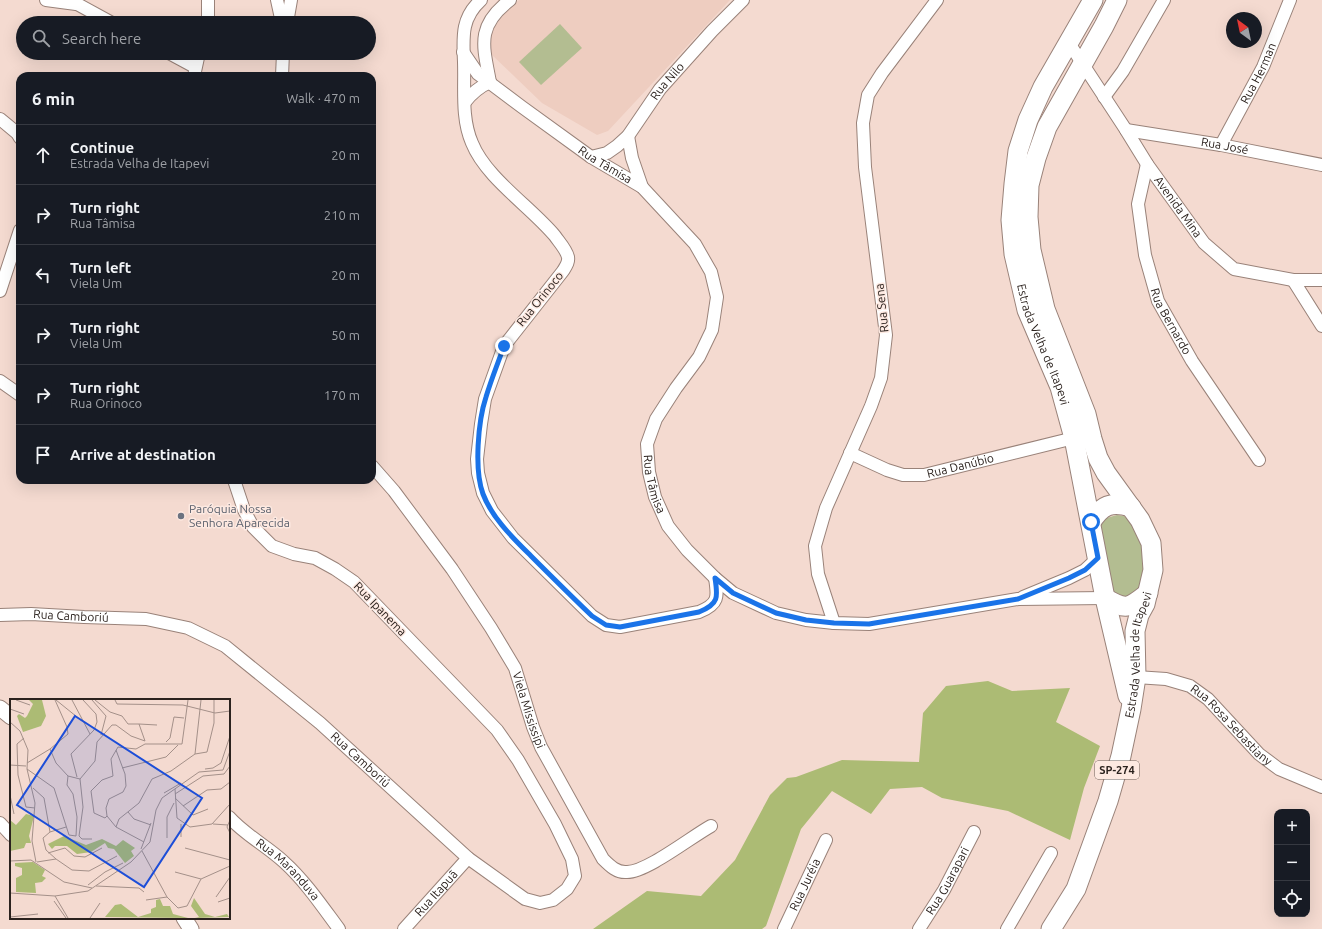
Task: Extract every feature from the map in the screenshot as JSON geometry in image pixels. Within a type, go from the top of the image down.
[{"type":"main road","name":"Estrada Velha de Itapevi","points":[[1093,0],[1044,87],[1028,120],[1018,151],[1011,220],[1014,254],[1027,310],[1060,387],[1074,438],[1105,598],[1131,709]]},
{"type":"main road","name":"Estrada Velha de Itapevi","points":[[1117,0],[1047,127],[1036,158],[1029,185],[1028,217],[1031,250],[1045,309],[1083,406],[1098,458],[1106,473],[1140,520],[1151,543],[1153,570],[1145,604],[1139,615],[1135,630],[1136,676],[1131,709]]},
{"type":"main road","points":[[1091,522],[1097,514],[1107,506],[1121,504],[1131,506]]},
{"type":"main road","points":[[1105,598],[1118,606],[1127,606],[1133,605],[1148,593]]},
{"type":"main road","name":"SP-274","points":[[1051,929],[1076,889],[1093,845],[1121,756],[1131,709]]},
{"type":"street","points":[[46,0],[73,2],[99,16]]},
{"type":"street","points":[[208,0],[208,16]]},
{"type":"street","points":[[278,0],[281,16]]},
{"type":"street","points":[[288,16],[291,0]]},
{"type":"street","name":"Rua Orinoco","points":[[480,0],[469,13],[464,25],[463,52],[466,122],[472,144],[485,165],[546,226],[564,249],[568,259],[563,271],[504,346],[485,399],[481,424],[477,459],[478,473],[483,493],[492,511],[513,538],[592,616],[606,625],[620,627],[699,612],[709,608],[715,601],[718,593],[715,578]]},
{"type":"street","points":[[465,102],[482,85],[490,82],[483,39],[487,25],[496,12],[510,0]]},
{"type":"street","name":"Rua Nilo","points":[[591,157],[607,153],[628,136],[660,89],[712,31],[743,0]]},
{"type":"street","name":"Rua Sena","points":[[834,623],[818,574],[815,546],[826,508],[871,406],[881,378],[886,335],[865,167],[864,116],[868,95],[882,73],[938,0]]},
{"type":"street","points":[[1104,97],[1124,70],[1164,0]]},
{"type":"street","name":"Rua Herman","points":[[1221,145],[1263,67],[1290,0]]},
{"type":"street","name":"Avenida Mina","points":[[1069,43],[1147,164],[1204,243],[1234,269],[1293,280],[1322,280]]},
{"type":"street","name":"Rua Tâmisa","points":[[463,52],[478,74],[544,124],[591,157],[642,187],[694,244],[711,272],[717,297],[712,330],[699,357],[676,388],[656,419],[647,444],[649,472],[655,497],[668,526],[687,550],[715,578],[733,593],[776,613],[806,620],[834,623],[869,624],[1018,599],[1105,598]]},
{"type":"street","points":[[179,60],[194,71],[197,60]]},
{"type":"street","points":[[282,72],[283,60]]},
{"type":"street","points":[[0,119],[16,132]]},
{"type":"street","name":"Rua José","points":[[1126,130],[1221,145],[1322,165]]},
{"type":"street","points":[[628,136],[632,158],[642,187]]},
{"type":"street","name":"Rua Bernardo","points":[[1147,164],[1138,204],[1145,255],[1158,301],[1192,361],[1259,460]]},
{"type":"street","points":[[0,291],[16,242]]},
{"type":"street","points":[[1293,280],[1322,326]]},
{"type":"street","points":[[0,381],[16,392]]},
{"type":"street","name":"Rua Danúbio","points":[[850,452],[887,470],[904,475],[924,475],[1074,438]]},
{"type":"street","name":"Viela Mississipi","points":[[376,471],[394,491],[452,569],[491,628],[515,668],[533,727],[541,747],[603,859],[615,870],[627,872],[641,869],[711,826]]},
{"type":"street","name":"Rua Ipanema","points":[[235,484],[244,510],[253,527],[272,546],[294,554],[314,558],[335,569],[354,582],[497,730],[518,760]]},
{"type":"street","name":"Rua Tâmisa","points":[[1018,599],[1085,570],[1098,558]]},
{"type":"street","name":"Rua Camboriú","points":[[0,615],[31,614],[146,619],[188,628],[225,646],[320,724],[468,858],[524,899],[540,903],[553,900],[567,889],[575,876],[572,859],[566,845],[518,760]]},
{"type":"street","name":"Rua Rosa Sebastiany","points":[[1136,676],[1166,679],[1190,686],[1208,699],[1259,754],[1278,769],[1322,787]]},
{"type":"street","points":[[0,708],[10,716]]},
{"type":"street","name":"Rua Maranduva","points":[[230,818],[239,828],[270,849],[286,864],[340,929]]},
{"type":"street","points":[[0,823],[10,834]]},
{"type":"street","name":"Rua Guarapari","points":[[919,929],[944,890],[974,832]]},
{"type":"street","name":"Rua Juréia","points":[[784,929],[826,840]]},
{"type":"street","points":[[1007,929],[1051,853]]},
{"type":"street","name":"Rua Itapuã","points":[[404,929],[468,858]]},
{"type":"street","points":[[185,919],[191,929]]},
{"type":"shaded area","points":[[519,0],[730,0],[608,131],[597,135],[542,103],[491,54],[488,44],[490,33],[506,11]]},
{"type":"green space","points":[[560,24],[582,48],[541,85],[519,62]]},
{"type":"green space","points":[[1117,515],[1124,516],[1130,521],[1143,543],[1148,571],[1134,599],[1114,596],[1099,532],[1103,519]]},
{"type":"green space","points":[[988,681],[1012,691],[1070,688],[1056,722],[1100,746],[1084,788],[1070,840],[1008,811],[942,798],[922,787],[890,789],[871,814],[832,791],[801,829],[766,926],[762,929],[593,929],[647,891],[701,896],[735,860],[770,795],[787,778],[796,777],[842,760],[919,762],[923,713],[946,686]]},
{"type":"place","name":"Paróquia Nossa Senhora Aparecida","points":[[181,516]]},
{"type":"route","points":[[504,346],[485,399],[481,424],[477,459],[478,473],[483,493],[492,511],[513,538],[592,616],[606,625],[620,627],[699,612],[709,608],[715,601],[718,593],[715,578],[733,593],[776,613],[806,620],[834,623],[869,624],[1018,599],[1085,570],[1098,558],[1091,522]]}]
